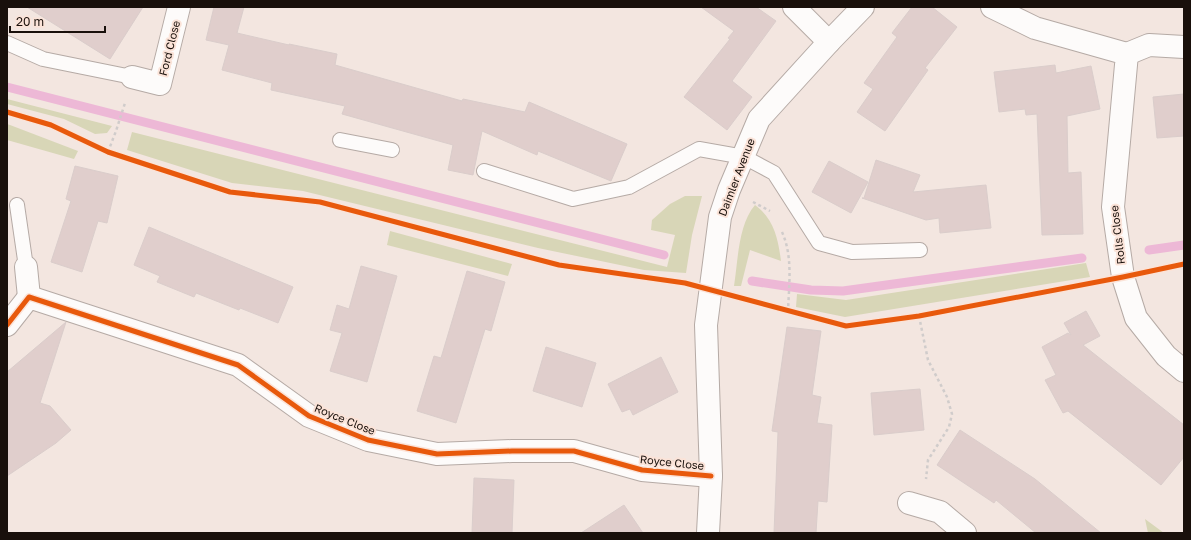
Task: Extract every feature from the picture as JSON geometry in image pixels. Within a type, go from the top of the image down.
[{"type":"street","name":"Ford Close","points":[[132,77],[160,84],[179,7]]},
{"type":"street","points":[[794,7],[829,42]]},
{"type":"street","name":"Daimler Avenue","points":[[708,533],[711,476],[706,325],[720,217],[729,190],[759,119],[863,7]]},
{"type":"street","points":[[992,7],[1035,28],[1127,54],[1149,45],[1184,47]]},
{"type":"street","name":"Rolls Close","points":[[1127,54],[1112,207],[1122,277],[1136,318],[1166,356],[1184,371]]},
{"type":"street","points":[[7,325],[29,297],[26,266]]},
{"type":"street","name":"Royce Close","points":[[29,297],[238,365],[309,416],[368,440],[437,454],[574,451],[642,470],[711,476]]},
{"type":"street","points":[[909,503],[940,512],[965,533]]},
{"type":"lane","points":[[7,43],[43,59],[132,77]]},
{"type":"lane","points":[[340,140],[392,150]]},
{"type":"lane","points":[[484,171],[573,199],[628,187],[699,149],[744,157],[774,173],[819,242],[852,252],[920,250]]},
{"type":"lane","points":[[17,205],[26,266]]},
{"type":"path","points":[[108,152],[126,101]]},
{"type":"path","points":[[101,148],[115,154]]},
{"type":"path","points":[[729,190],[773,213]]},
{"type":"path","points":[[779,226],[785,239],[789,264],[788,311]]},
{"type":"path","points":[[781,309],[795,313]]},
{"type":"path","points":[[912,317],[927,315]]},
{"type":"path","points":[[919,316],[928,360],[947,397],[952,414],[949,427],[928,460],[926,479],[930,486]]},
{"type":"shaded area","points":[[7,99],[112,126],[107,133],[95,134],[64,119],[7,104]]},
{"type":"shaded area","points":[[7,124],[78,151],[74,159],[7,140]]},
{"type":"shaded area","points":[[132,132],[667,267],[675,235],[651,230],[652,220],[670,204],[685,196],[702,196],[692,235],[686,273],[644,270],[538,248],[303,191],[232,183],[127,150]]},
{"type":"shaded area","points":[[755,205],[767,216],[771,223],[776,237],[781,261],[750,250],[741,286],[734,286],[742,233],[749,213]]},
{"type":"shaded area","points":[[390,231],[512,264],[508,276],[387,245]]},
{"type":"shaded area","points":[[1086,263],[1090,277],[845,317],[796,307],[797,294],[846,300]]},
{"type":"shaded area","points":[[1145,519],[1164,533],[1148,533]]},
{"type":"building","points":[[27,7],[143,7],[110,59]]},
{"type":"building","points":[[214,7],[244,7],[237,33],[337,54],[335,65],[462,101],[463,99],[525,112],[529,102],[627,144],[611,181],[538,151],[537,155],[482,131],[473,175],[448,170],[453,145],[342,114],[345,106],[271,90],[272,83],[222,70],[229,45],[206,40]]},
{"type":"building","points":[[701,7],[756,7],[776,21],[732,81],[752,97],[727,130],[684,97],[730,39],[728,38],[734,31]]},
{"type":"building","points":[[912,7],[932,7],[957,27],[925,68],[928,70],[885,131],[857,112],[873,89],[864,83],[897,37],[892,33]]},
{"type":"building","points":[[1055,65],[1056,73],[1091,66],[1100,109],[1067,116],[1068,173],[1081,172],[1083,234],[1042,235],[1037,114],[1026,115],[1025,109],[999,112],[994,72]]},
{"type":"building","points":[[1184,94],[1184,136],[1157,138],[1153,97]]},
{"type":"building","points":[[876,160],[920,175],[913,192],[986,185],[991,228],[940,233],[939,218],[926,220],[862,198],[864,198]]},
{"type":"building","points":[[829,161],[868,182],[851,213],[812,192]]},
{"type":"building","points":[[75,166],[118,176],[107,223],[98,221],[82,272],[51,262],[71,201],[66,199]]},
{"type":"building","points":[[149,227],[293,287],[278,323],[196,293],[194,297],[157,282],[160,276],[134,265]]},
{"type":"building","points":[[361,266],[397,276],[367,382],[330,371],[342,333],[330,330],[337,305],[349,309]]},
{"type":"building","points":[[467,271],[505,282],[491,331],[485,329],[456,423],[417,411],[434,356],[441,358]]},
{"type":"building","points":[[1086,311],[1100,336],[1083,345],[1184,425],[1184,457],[1161,485],[1068,411],[1063,413],[1045,380],[1056,375],[1042,347],[1068,333],[1071,335],[1064,323]]},
{"type":"building","points":[[66,322],[40,403],[50,406],[71,430],[56,443],[7,476],[7,372]]},
{"type":"building","points":[[787,327],[821,331],[812,395],[821,397],[817,423],[832,425],[827,502],[818,501],[816,533],[774,533],[778,432],[772,431]]},
{"type":"building","points":[[546,347],[596,363],[582,407],[533,391]]},
{"type":"building","points":[[661,357],[678,392],[633,415],[630,409],[622,412],[608,384]]},
{"type":"building","points":[[920,389],[924,430],[874,435],[871,393]]},
{"type":"building","points":[[960,430],[1035,479],[1101,533],[1036,533],[996,500],[994,503],[937,465]]},
{"type":"building","points":[[474,478],[514,480],[512,533],[472,533]]},
{"type":"building","points":[[624,505],[643,533],[581,533]]},
{"type":"waterway","points":[[7,87],[664,255]]},
{"type":"waterway","points":[[1149,250],[1184,245]]},
{"type":"waterway","points":[[752,281],[811,290],[843,291],[1082,258]]},
{"type":"cycle path","points":[[7,112],[51,125],[108,152],[230,192],[320,202],[559,265],[685,283],[846,326],[919,316],[1184,264]]},
{"type":"cycle path","points":[[7,325],[29,297],[238,365],[309,416],[368,440],[437,454],[512,451],[574,451],[642,470],[711,476]]}]
